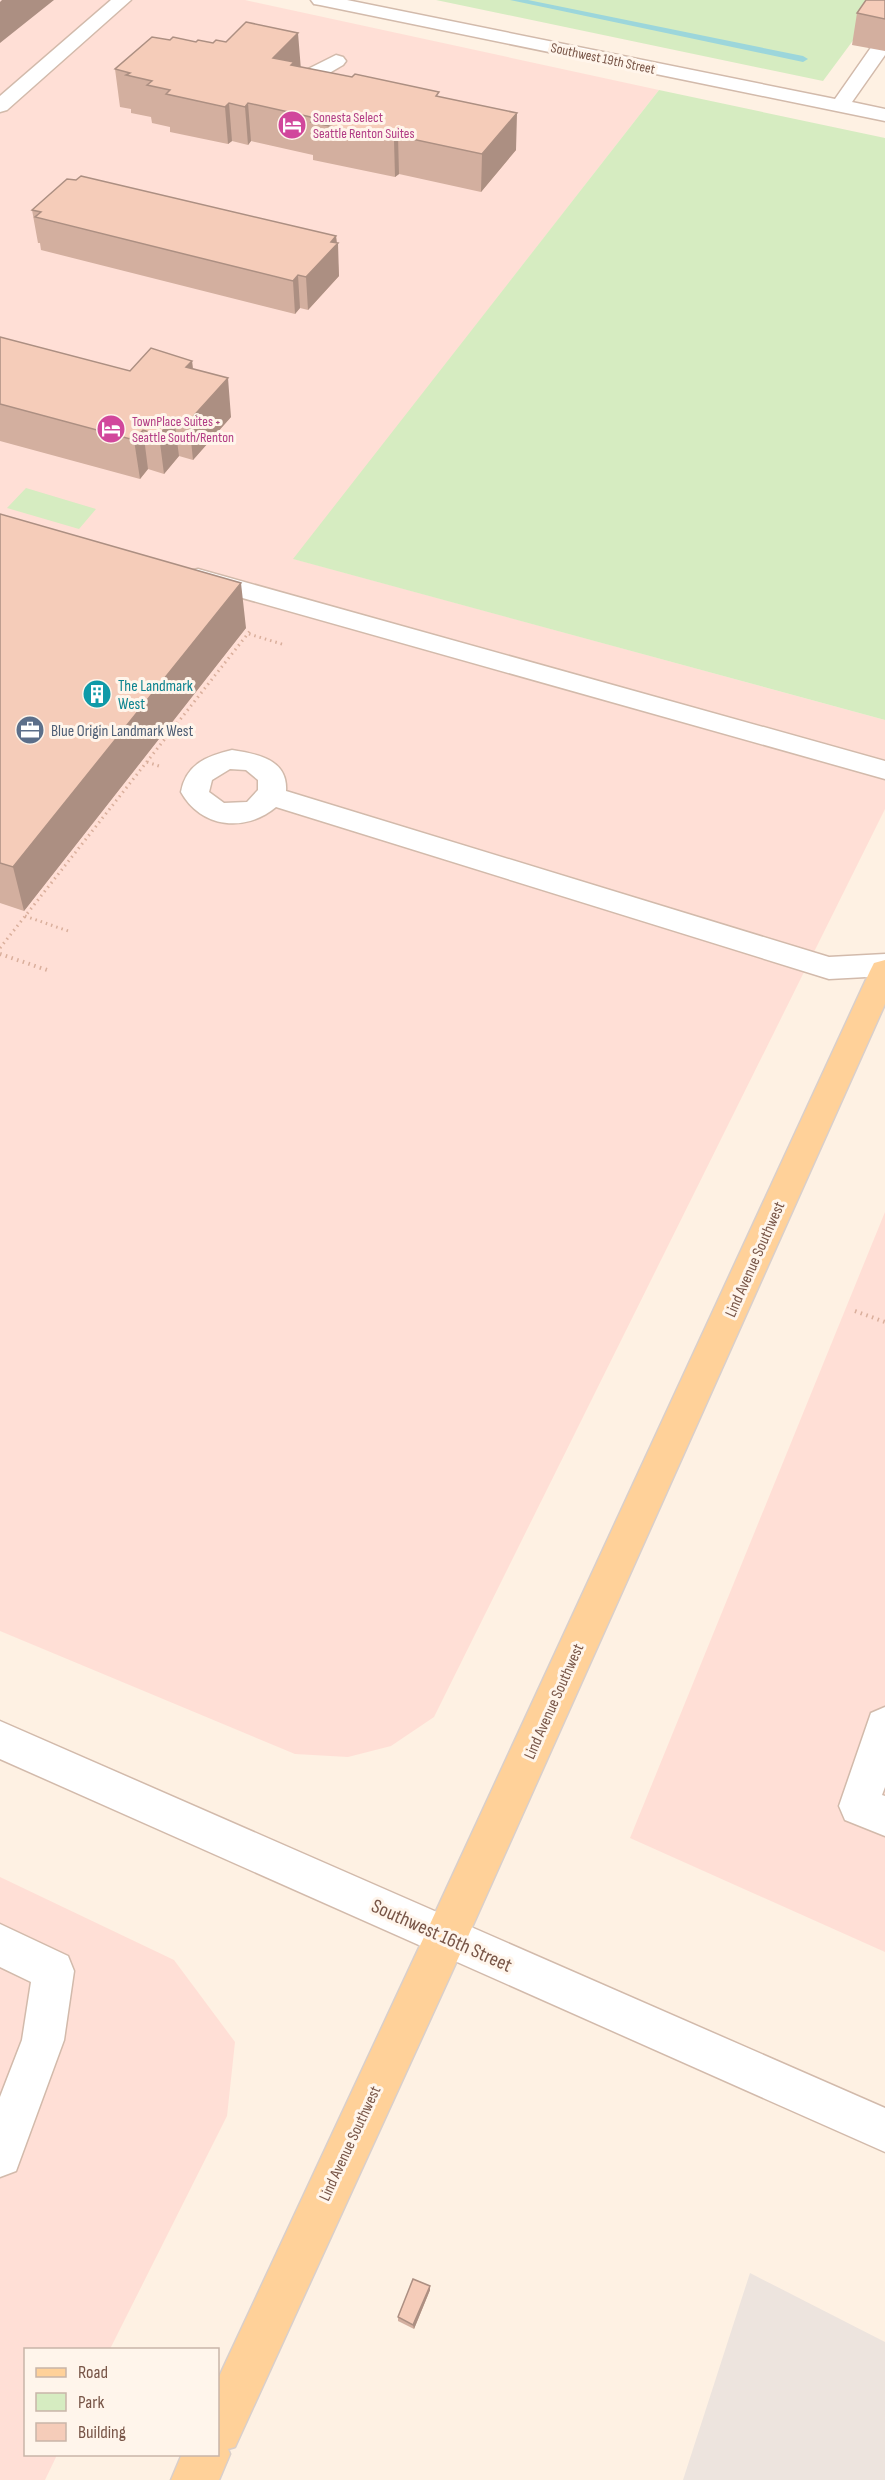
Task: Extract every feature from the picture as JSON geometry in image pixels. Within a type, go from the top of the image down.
[{"type":"main road","name":"Lind Avenue Southwest","points":[[219,2428],[446,1937],[885,971]]},
{"type":"main road","points":[[195,2480],[205,2456]]},
{"type":"street","points":[[0,106],[122,0]]},
{"type":"street","name":"Southwest 19th Street","points":[[320,0],[885,115]]},
{"type":"street","points":[[840,106],[879,50]]},
{"type":"street","points":[[293,77],[308,77],[336,61]]},
{"type":"street","points":[[177,571],[885,770]]},
{"type":"street","points":[[271,796],[829,968],[885,965]]},
{"type":"street","points":[[885,1726],[859,1806],[885,1816]]},
{"type":"street","name":"Southwest 16th Street","points":[[0,1740],[885,2130]]},
{"type":"street","points":[[0,1945],[53,1971],[43,2040],[0,2155]]},
{"type":"path","points":[[0,948],[255,624]]},
{"type":"path","points":[[248,634],[285,645]]},
{"type":"path","points":[[147,762],[159,766]]},
{"type":"path","points":[[25,916],[71,932]]},
{"type":"path","points":[[0,954],[47,970]]},
{"type":"path","points":[[855,1311],[885,1322]]},
{"type":"shaded area","points":[[0,0],[245,0],[659,90],[294,559],[885,720],[885,809],[434,1717],[391,1746],[348,1757],[295,1754],[0,1631]]},
{"type":"shaded area","points":[[885,1212],[885,1952],[630,1838]]},
{"type":"shaded area","points":[[0,1877],[174,1960],[235,2042],[227,2116],[111,2348],[24,2348],[24,2456],[57,2456],[45,2480],[0,2480]]},
{"type":"shaded area","points":[[750,2273],[885,2342],[885,2480],[683,2480]]},
{"type":"green space","points":[[436,0],[883,0],[823,81]]},
{"type":"green space","points":[[659,90],[885,138],[885,720],[293,559]]},
{"type":"green space","points":[[26,488],[96,509],[79,529],[7,508]]},
{"type":"building","points":[[866,0],[885,0],[885,19],[857,13]]},
{"type":"building","points":[[246,22],[298,33],[273,58],[294,62],[291,65],[352,77],[355,74],[439,92],[436,96],[517,113],[482,154],[398,136],[394,140],[311,122],[315,118],[248,103],[245,107],[229,103],[225,107],[166,94],[170,90],[147,85],[152,81],[126,75],[130,73],[115,69],[152,37],[170,40],[173,37],[196,42],[198,40],[213,43],[216,40],[226,42]]},
{"type":"building","points":[[81,176],[336,236],[331,242],[338,243],[306,277],[298,275],[293,281],[35,217],[41,212],[32,210],[67,179],[76,180]]},
{"type":"building","points":[[0,337],[130,371],[151,348],[192,361],[186,367],[228,378],[189,421],[174,417],[159,435],[143,430],[134,440],[0,404]]},
{"type":"building","name":"The Landmark West","points":[[0,514],[241,583],[13,867],[0,863]]},
{"type":"building","points":[[413,2279],[430,2286],[413,2325],[398,2317]]},
{"type":"waterway","points":[[515,0],[803,59]]},
{"type":"place","name":"Sonesta Select Seattle Renton Suites","points":[[292,125]]},
{"type":"place","name":"TownPlace Suites - Seattle South/Renton","points":[[111,429]]},
{"type":"place","name":"The Landmark West","points":[[97,694]]},
{"type":"place","name":"Blue Origin Landmark West","points":[[30,730]]}]
